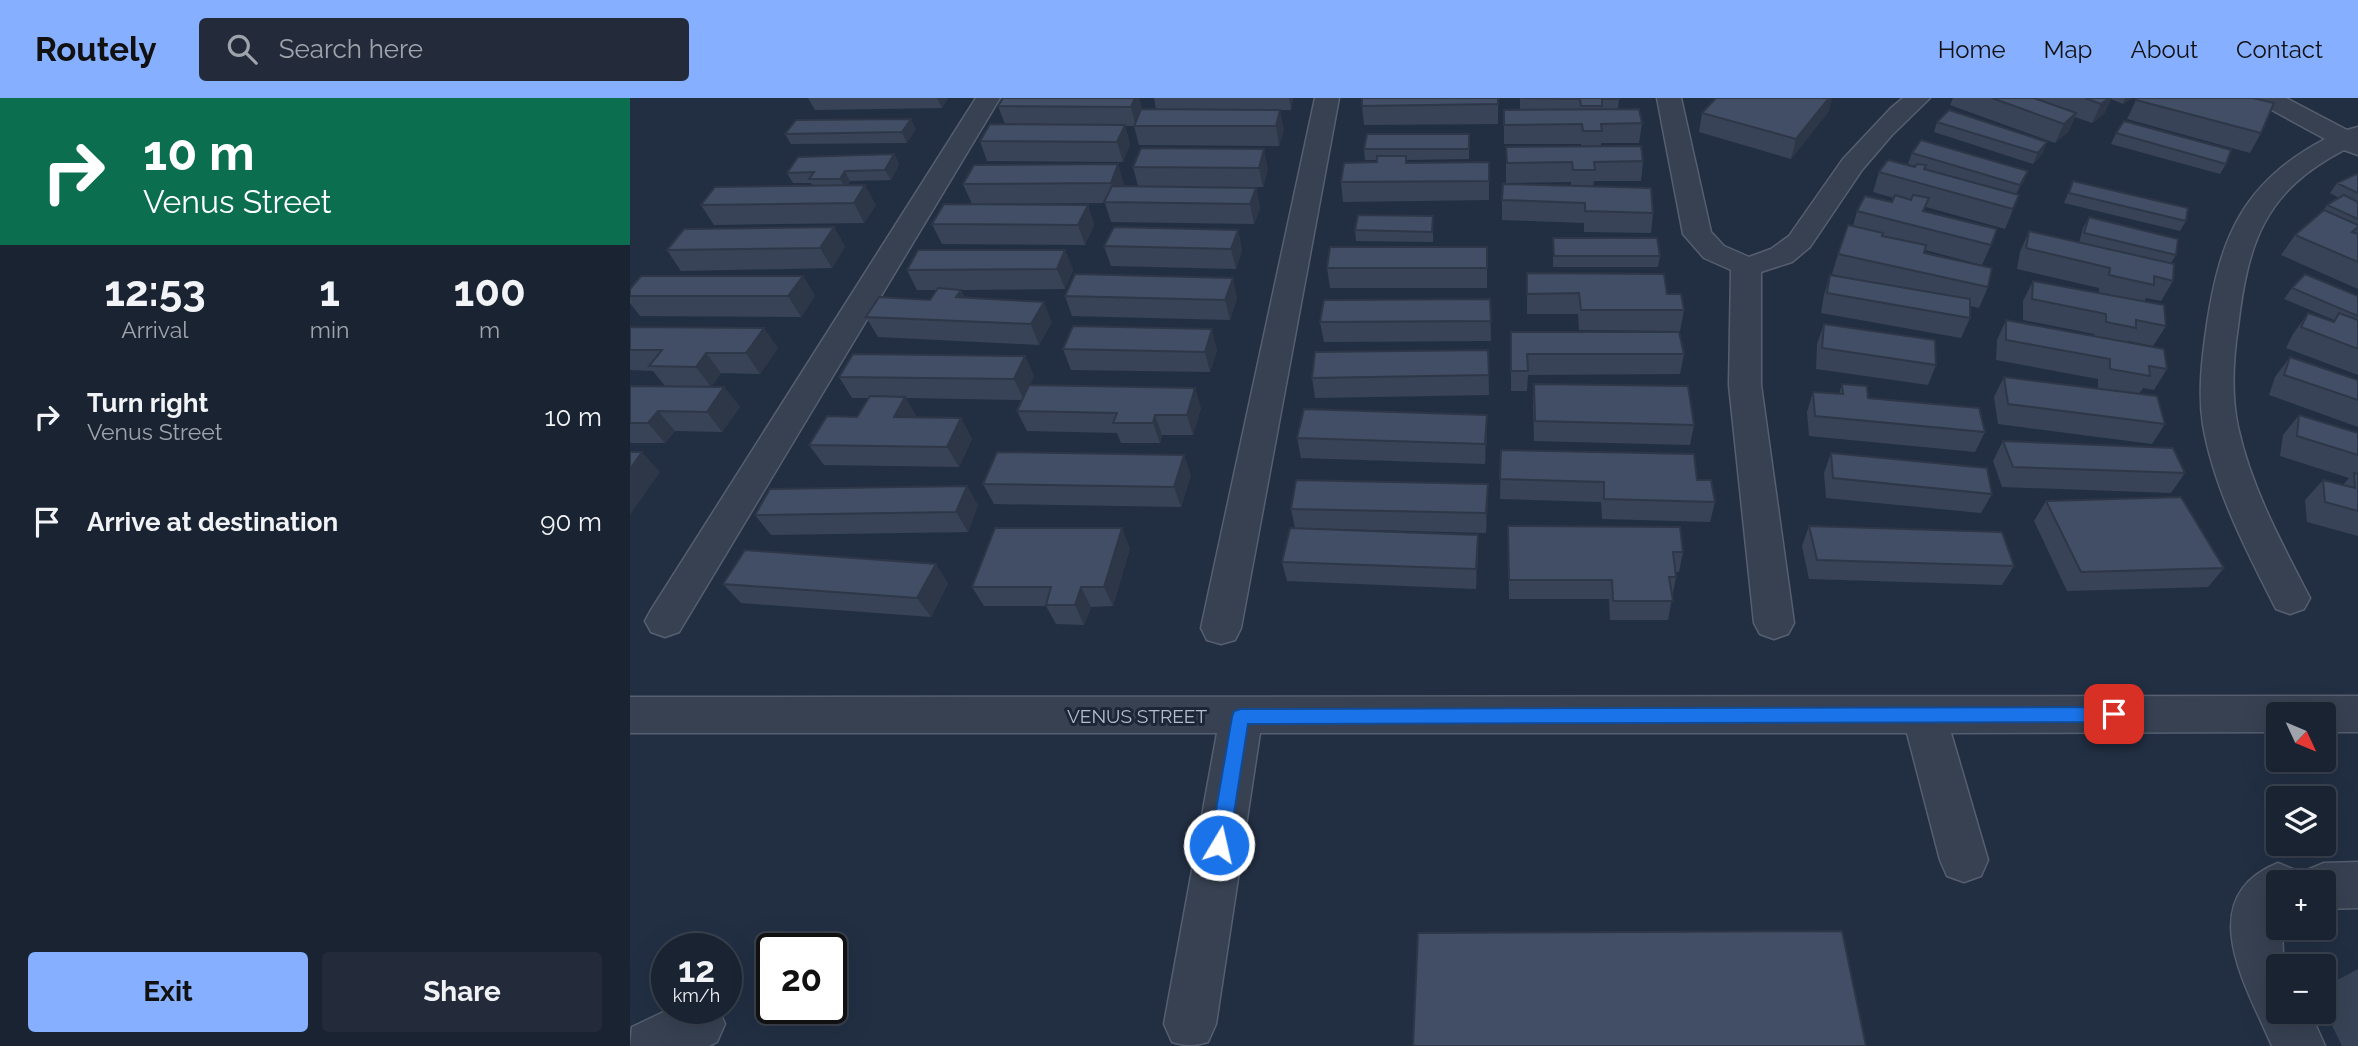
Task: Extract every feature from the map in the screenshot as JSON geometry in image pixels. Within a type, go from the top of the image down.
[{"type":"street","points":[[665,621],[988,98]]},
{"type":"street","points":[[1221,628],[1327,98]]},
{"type":"street","points":[[1669,98],[1697,234],[1714,252],[1745,266],[1778,259],[1800,241],[1854,161],[1878,133],[1918,98]]},
{"type":"street","points":[[2268,98],[2353,140]]},
{"type":"street","points":[[2290,598],[2250,515],[2224,440],[2217,402],[2219,352],[2232,265],[2254,216],[2268,195],[2301,162],[2328,145],[2353,140]]},
{"type":"street","points":[[1745,266],[1745,385],[1774,623]]},
{"type":"street","name":"VENUS STREET","points":[[630,715],[1241,717],[2358,714]]},
{"type":"street","points":[[1924,715],[1964,860]]},
{"type":"street","points":[[1190,1024],[1241,717]]},
{"type":"street","points":[[2336,886],[2358,885]]},
{"type":"street","points":[[2266,897],[2257,905],[2258,955],[2266,973]]},
{"type":"street","points":[[651,1046],[699,1024]]},
{"type":"street","points":[[2289,1024],[2299,1046]]},
{"type":"building","points":[[1003,98],[1135,98],[1131,107],[998,106]]},
{"type":"building","points":[[1362,98],[1498,98],[1498,104],[1362,106]]},
{"type":"building","points":[[1521,98],[1619,99],[1602,99],[1602,106],[1581,106],[1580,99]]},
{"type":"building","points":[[1716,98],[1829,98],[1796,139],[1702,113]]},
{"type":"building","points":[[1992,98],[2034,98],[2076,113],[2064,124]]},
{"type":"building","points":[[2085,98],[2109,98],[2101,104]]},
{"type":"building","points":[[2253,98],[2274,103],[2261,133],[2136,100]]},
{"type":"building","points":[[1141,109],[1280,110],[1276,126],[1134,126]]},
{"type":"building","points":[[1639,109],[1642,123],[1601,124],[1602,131],[1583,131],[1582,124],[1504,125],[1504,110]]},
{"type":"building","points":[[1949,110],[2047,142],[2038,153],[1937,122]]},
{"type":"building","points":[[911,119],[902,132],[785,134],[796,120]]},
{"type":"building","points":[[2124,121],[2231,150],[2226,164],[2116,133]]},
{"type":"building","points":[[990,124],[1125,125],[1117,142],[980,141]]},
{"type":"building","points":[[1367,134],[1469,134],[1469,149],[1364,149]]},
{"type":"building","points":[[1921,140],[2028,171],[2020,185],[1912,153]]},
{"type":"building","points":[[1641,146],[1643,161],[1594,162],[1595,170],[1573,170],[1572,162],[1507,163],[1506,147]]},
{"type":"building","points":[[1141,148],[1264,149],[1259,168],[1133,167]]},
{"type":"building","points":[[894,154],[885,170],[845,171],[840,179],[809,179],[814,172],[787,173],[798,157]]},
{"type":"building","points":[[1377,156],[1406,156],[1406,163],[1489,162],[1489,181],[1341,182],[1344,163],[1377,162]]},
{"type":"building","points":[[1888,160],[1915,167],[1917,164],[1926,165],[1924,169],[2019,195],[2013,209],[1879,172]]},
{"type":"building","points":[[1118,164],[1111,183],[963,184],[974,165]]},
{"type":"building","points":[[2356,174],[2358,193],[2337,183]]},
{"type":"building","points":[[2073,181],[2188,208],[2186,221],[2069,193]]},
{"type":"building","points":[[1503,184],[1651,188],[1653,213],[1585,211],[1585,203],[1502,200]]},
{"type":"building","points":[[865,185],[854,203],[701,205],[715,187]]},
{"type":"building","points":[[1112,186],[1256,188],[1250,204],[1104,202]]},
{"type":"building","points":[[1895,195],[1911,200],[1913,195],[1929,198],[1923,211],[1997,229],[1991,245],[1857,211],[1865,196],[1892,202]]},
{"type":"building","points":[[2344,195],[2358,202],[2358,219],[2327,205]]},
{"type":"building","points":[[944,204],[1088,205],[1078,225],[932,224]]},
{"type":"building","points":[[2324,210],[2358,225],[2352,232],[2358,234],[2358,262],[2295,235]]},
{"type":"building","points":[[1358,215],[1433,216],[1432,232],[1355,230]]},
{"type":"building","points":[[2089,217],[2178,239],[2176,255],[2084,233]]},
{"type":"building","points":[[1848,225],[1883,233],[1882,236],[1926,245],[1924,253],[1992,268],[1988,287],[1838,254]]},
{"type":"building","points":[[834,227],[820,248],[667,250],[684,229]]},
{"type":"building","points":[[1114,227],[1238,230],[1231,249],[1104,246]]},
{"type":"building","points":[[2029,231],[2174,264],[2173,281],[2154,276],[2154,285],[2109,275],[2110,268],[2026,248]]},
{"type":"building","points":[[1553,238],[1657,238],[1660,256],[1554,256]]},
{"type":"building","points":[[1330,247],[1487,247],[1487,268],[1327,268]]},
{"type":"building","points":[[918,250],[1065,250],[1057,269],[907,270]]},
{"type":"building","points":[[1527,273],[1664,274],[1667,294],[1681,294],[1684,310],[1581,310],[1579,293],[1527,294]]},
{"type":"building","points":[[1075,274],[1233,278],[1225,300],[1065,296]]},
{"type":"building","points":[[2305,274],[2358,296],[2358,316],[2292,288]]},
{"type":"building","points":[[1830,275],[1970,299],[1970,318],[1827,293]]},
{"type":"building","points":[[641,276],[803,276],[788,296],[630,296],[630,289]]},
{"type":"building","points":[[2033,281],[2164,305],[2166,326],[2136,320],[2136,328],[2106,322],[2106,314],[2032,299]]},
{"type":"building","points":[[938,288],[961,290],[956,297],[1044,302],[1031,324],[866,317],[879,297],[930,300]]},
{"type":"building","points":[[1490,299],[1491,321],[1320,322],[1324,300]]},
{"type":"building","points":[[2308,313],[2334,322],[2339,313],[2358,320],[2358,349],[2301,327]]},
{"type":"building","points":[[2006,320],[2164,349],[2167,369],[2149,366],[2150,376],[2110,369],[2110,359],[2006,340]]},
{"type":"building","points":[[1824,324],[1935,340],[1936,365],[1822,348]]},
{"type":"building","points":[[1073,326],[1212,329],[1205,352],[1063,349]]},
{"type":"building","points":[[630,327],[764,328],[746,353],[706,353],[696,367],[649,366],[662,350],[630,350]]},
{"type":"building","points":[[1511,332],[1679,332],[1684,354],[1527,354],[1528,371],[1511,371]]},
{"type":"building","points":[[1488,350],[1489,375],[1312,378],[1315,352]]},
{"type":"building","points":[[853,354],[1025,356],[1014,379],[839,377]]},
{"type":"building","points":[[2290,357],[2358,380],[2358,400],[2284,375]]},
{"type":"building","points":[[2004,377],[2157,396],[2165,424],[2008,404]]},
{"type":"building","points":[[1534,384],[1688,386],[1694,425],[1535,421]]},
{"type":"building","points":[[1842,384],[1867,386],[1868,398],[1979,408],[1985,432],[1815,416],[1813,392],[1843,394]]},
{"type":"building","points":[[1029,385],[1195,388],[1187,415],[1155,415],[1153,423],[1113,423],[1117,413],[1017,411]]},
{"type":"building","points":[[630,386],[724,387],[707,412],[658,411],[648,423],[630,423]]},
{"type":"building","points":[[870,396],[905,397],[894,417],[961,418],[947,447],[809,445],[827,416],[857,417]]},
{"type":"building","points":[[1304,409],[1487,415],[1485,444],[1297,438]]},
{"type":"building","points":[[2299,415],[2358,433],[2358,455],[2297,436]]},
{"type":"building","points":[[2003,441],[2173,448],[2185,473],[2013,467]]},
{"type":"building","points":[[1501,450],[1694,454],[1697,480],[1711,480],[1715,502],[1604,499],[1604,482],[1500,479]]},
{"type":"building","points":[[630,452],[642,452],[630,469]]},
{"type":"building","points":[[997,452],[1184,455],[1174,487],[983,484]]},
{"type":"building","points":[[1831,453],[1987,468],[1992,494],[1833,478]]},
{"type":"building","points":[[2354,473],[2358,474],[2358,511],[2325,502],[2323,480],[2355,488]]},
{"type":"building","points":[[1296,480],[1488,484],[1486,513],[1291,509]]},
{"type":"building","points":[[967,486],[956,512],[755,515],[770,489]]},
{"type":"building","points":[[2181,497],[2224,568],[2081,572],[2046,501]]},
{"type":"building","points":[[1508,526],[1680,527],[1683,552],[1673,552],[1676,577],[1669,577],[1673,601],[1613,601],[1612,580],[1509,580]]},
{"type":"building","points":[[1809,526],[2002,532],[2014,566],[1817,560]]},
{"type":"building","points":[[995,528],[1122,528],[1104,587],[1081,587],[1075,605],[1046,605],[1051,587],[972,587]]},
{"type":"building","points":[[1290,528],[1478,535],[1476,569],[1282,562]]},
{"type":"building","points":[[745,550],[936,564],[917,598],[723,584]]},
{"type":"building","points":[[1842,931],[1866,1046],[1413,1046],[1418,933]]},
{"type":"route","points":[[1219,845],[1241,717],[2114,714]]}]
